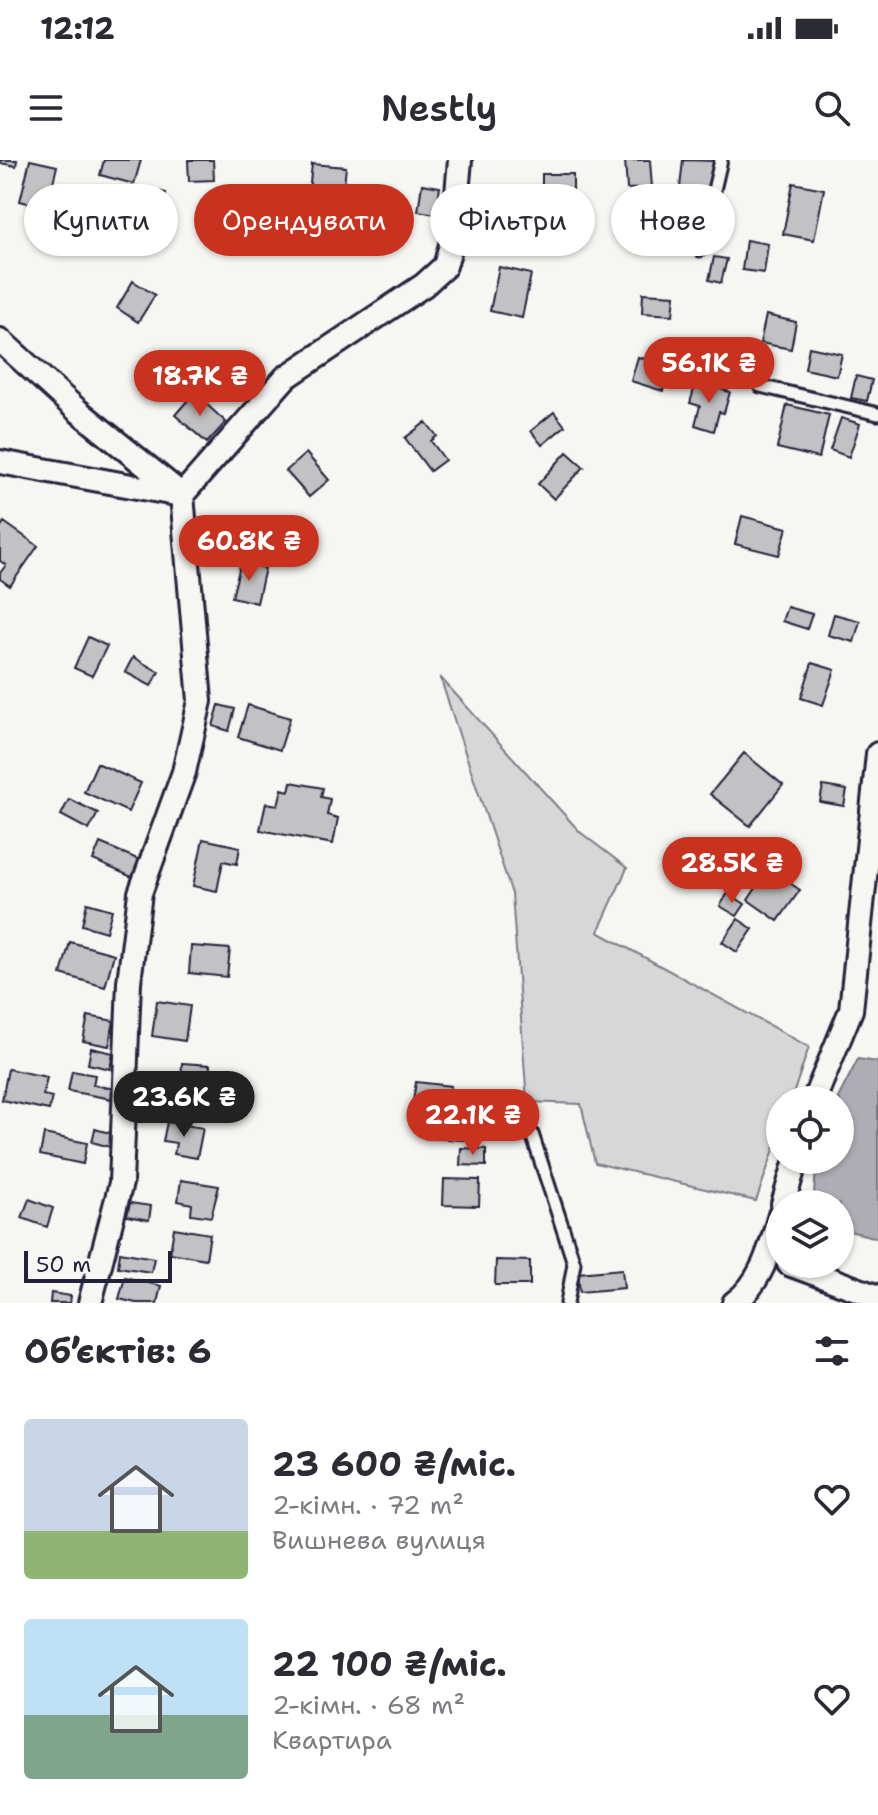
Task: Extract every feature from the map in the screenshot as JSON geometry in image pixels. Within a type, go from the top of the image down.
[{"type":"street","points":[[182,495],[285,378],[424,285],[445,266],[453,238],[460,160]]},
{"type":"street","points":[[0,340],[77,410],[182,495],[200,701],[184,772],[140,893],[129,982],[121,1183],[90,1303]]},
{"type":"street","points":[[0,462],[182,495]]},
{"type":"street","points":[[820,1086],[851,1010],[878,754]]},
{"type":"street","points":[[734,1303],[766,1274]]},
{"type":"street","points":[[827,1278],[878,1297]]},
{"type":"lane","points":[[715,184],[721,160]]},
{"type":"lane","points":[[760,386],[878,414]]},
{"type":"lane","points":[[532,1134],[574,1263],[567,1303]]},
{"type":"shaded area","points":[[440,677],[580,832],[627,868],[598,932],[809,1047],[796,1086],[766,1086],[766,1172],[756,1201],[595,1163],[581,1104],[527,1102],[512,894]]},
{"type":"shaded area","points":[[858,1059],[878,1062],[878,1238],[854,1232],[854,1190],[814,1190],[816,1174],[854,1174],[854,1086],[844,1086]]},
{"type":"building","points":[[0,160],[17,160],[16,166],[0,163]]},
{"type":"building","points":[[30,160],[57,166],[53,184],[24,184]]},
{"type":"building","points":[[104,160],[141,160],[134,184],[100,175]]},
{"type":"building","points":[[188,160],[213,160],[214,180],[189,181]]},
{"type":"building","points":[[625,160],[650,160],[652,184],[627,184]]},
{"type":"building","points":[[683,160],[715,161],[712,184],[680,184]]},
{"type":"building","points":[[312,164],[346,167],[344,184],[310,184]]},
{"type":"building","points":[[542,174],[573,174],[573,184],[542,184]]},
{"type":"building","points":[[793,183],[824,189],[814,240],[783,234]]},
{"type":"building","points":[[422,184],[430,185],[430,213],[418,211]]},
{"type":"building","points":[[746,240],[768,244],[764,273],[742,270]]},
{"type":"building","points":[[714,257],[727,259],[721,283],[709,280]]},
{"type":"building","points":[[499,267],[531,274],[522,318],[490,311]]},
{"type":"building","points":[[133,281],[155,295],[138,322],[117,308]]},
{"type":"building","points":[[643,293],[675,295],[673,315],[642,313]]},
{"type":"building","points":[[766,315],[796,322],[791,349],[760,343]]},
{"type":"building","points":[[809,347],[842,354],[837,376],[805,369]]},
{"type":"building","points":[[638,357],[670,366],[663,391],[631,381]]},
{"type":"building","points":[[856,376],[872,380],[867,401],[851,398]]},
{"type":"building","points":[[696,382],[730,392],[724,413],[719,412],[714,431],[695,425],[700,406],[690,403]]},
{"type":"building","points":[[194,393],[226,422],[207,443],[175,415]]},
{"type":"building","points":[[787,405],[829,415],[819,458],[777,448]]},
{"type":"building","points":[[554,412],[565,426],[542,445],[531,431]]},
{"type":"building","points":[[841,418],[860,424],[849,457],[830,450]]},
{"type":"building","points":[[426,422],[437,436],[431,441],[445,460],[430,471],[405,438]]},
{"type":"building","points":[[567,452],[584,467],[554,499],[538,484]]},
{"type":"building","points":[[306,453],[329,480],[309,497],[286,471]]},
{"type":"building","points":[[742,516],[787,528],[779,555],[735,544]]},
{"type":"building","points":[[4,522],[38,546],[10,586],[0,579],[6,565],[0,561],[0,528]]},
{"type":"building","points":[[241,562],[265,568],[257,603],[232,597]]},
{"type":"building","points":[[787,607],[812,614],[807,629],[782,621]]},
{"type":"building","points":[[834,614],[860,621],[854,642],[828,635]]},
{"type":"building","points":[[88,637],[107,646],[92,676],[74,668]]},
{"type":"building","points":[[133,657],[159,672],[151,686],[125,672]]},
{"type":"building","points":[[812,663],[835,670],[823,705],[801,698]]},
{"type":"building","points":[[219,705],[235,709],[229,731],[213,726]]},
{"type":"building","points":[[248,705],[290,718],[280,750],[238,737]]},
{"type":"building","points":[[744,753],[783,785],[750,826],[710,794]]},
{"type":"building","points":[[97,763],[141,783],[128,812],[84,792]]},
{"type":"building","points":[[291,782],[323,788],[321,797],[330,799],[327,815],[338,818],[333,844],[260,830],[266,803],[278,805],[282,789],[289,791]]},
{"type":"building","points":[[823,786],[847,790],[844,806],[820,802]]},
{"type":"building","points":[[69,799],[98,813],[89,830],[61,815]]},
{"type":"building","points":[[203,839],[240,847],[237,864],[223,861],[217,891],[193,886]]},
{"type":"building","points":[[100,843],[142,861],[134,878],[93,860]]},
{"type":"building","points":[[769,869],[800,890],[778,921],[748,900]]},
{"type":"building","points":[[728,893],[745,904],[737,916],[720,906]]},
{"type":"building","points":[[87,903],[112,910],[106,932],[82,925]]},
{"type":"building","points":[[738,919],[753,929],[737,952],[722,942]]},
{"type":"building","points":[[70,942],[114,954],[105,987],[61,974]]},
{"type":"building","points":[[191,946],[230,949],[227,977],[189,973]]},
{"type":"building","points":[[157,1001],[190,1006],[185,1041],[152,1036]]},
{"type":"building","points":[[88,1016],[114,1021],[109,1046],[83,1041]]},
{"type":"building","points":[[91,1048],[113,1053],[110,1069],[88,1064]]},
{"type":"building","points":[[182,1063],[210,1065],[208,1107],[180,1105]]},
{"type":"building","points":[[8,1069],[47,1077],[43,1095],[52,1097],[49,1110],[2,1100]]},
{"type":"building","points":[[72,1071],[95,1075],[93,1085],[115,1089],[112,1099],[68,1091]]},
{"type":"building","points":[[416,1082],[451,1086],[449,1104],[413,1101]]},
{"type":"building","points":[[427,1112],[465,1115],[463,1140],[425,1138]]},
{"type":"building","points":[[167,1122],[203,1128],[197,1158],[174,1154],[176,1143],[163,1141]]},
{"type":"building","points":[[95,1129],[113,1134],[110,1147],[92,1142]]},
{"type":"building","points":[[44,1134],[87,1143],[83,1164],[40,1155]]},
{"type":"building","points":[[461,1148],[486,1149],[486,1166],[460,1165]]},
{"type":"building","points":[[444,1179],[480,1180],[479,1206],[443,1205]]},
{"type":"building","points":[[181,1180],[219,1186],[211,1217],[191,1214],[192,1204],[178,1201]]},
{"type":"building","points":[[29,1199],[53,1208],[47,1227],[22,1218]]},
{"type":"building","points":[[130,1203],[151,1206],[149,1220],[127,1216]]},
{"type":"building","points":[[174,1228],[210,1234],[206,1259],[170,1253]]},
{"type":"building","points":[[120,1252],[154,1258],[151,1272],[118,1267]]},
{"type":"building","points":[[496,1260],[530,1261],[530,1285],[495,1285]]},
{"type":"building","points":[[622,1269],[624,1288],[580,1292],[578,1273]]},
{"type":"building","points":[[125,1277],[161,1286],[157,1303],[119,1299]]},
{"type":"building","points":[[51,1293],[71,1296],[70,1303],[50,1303]]}]
